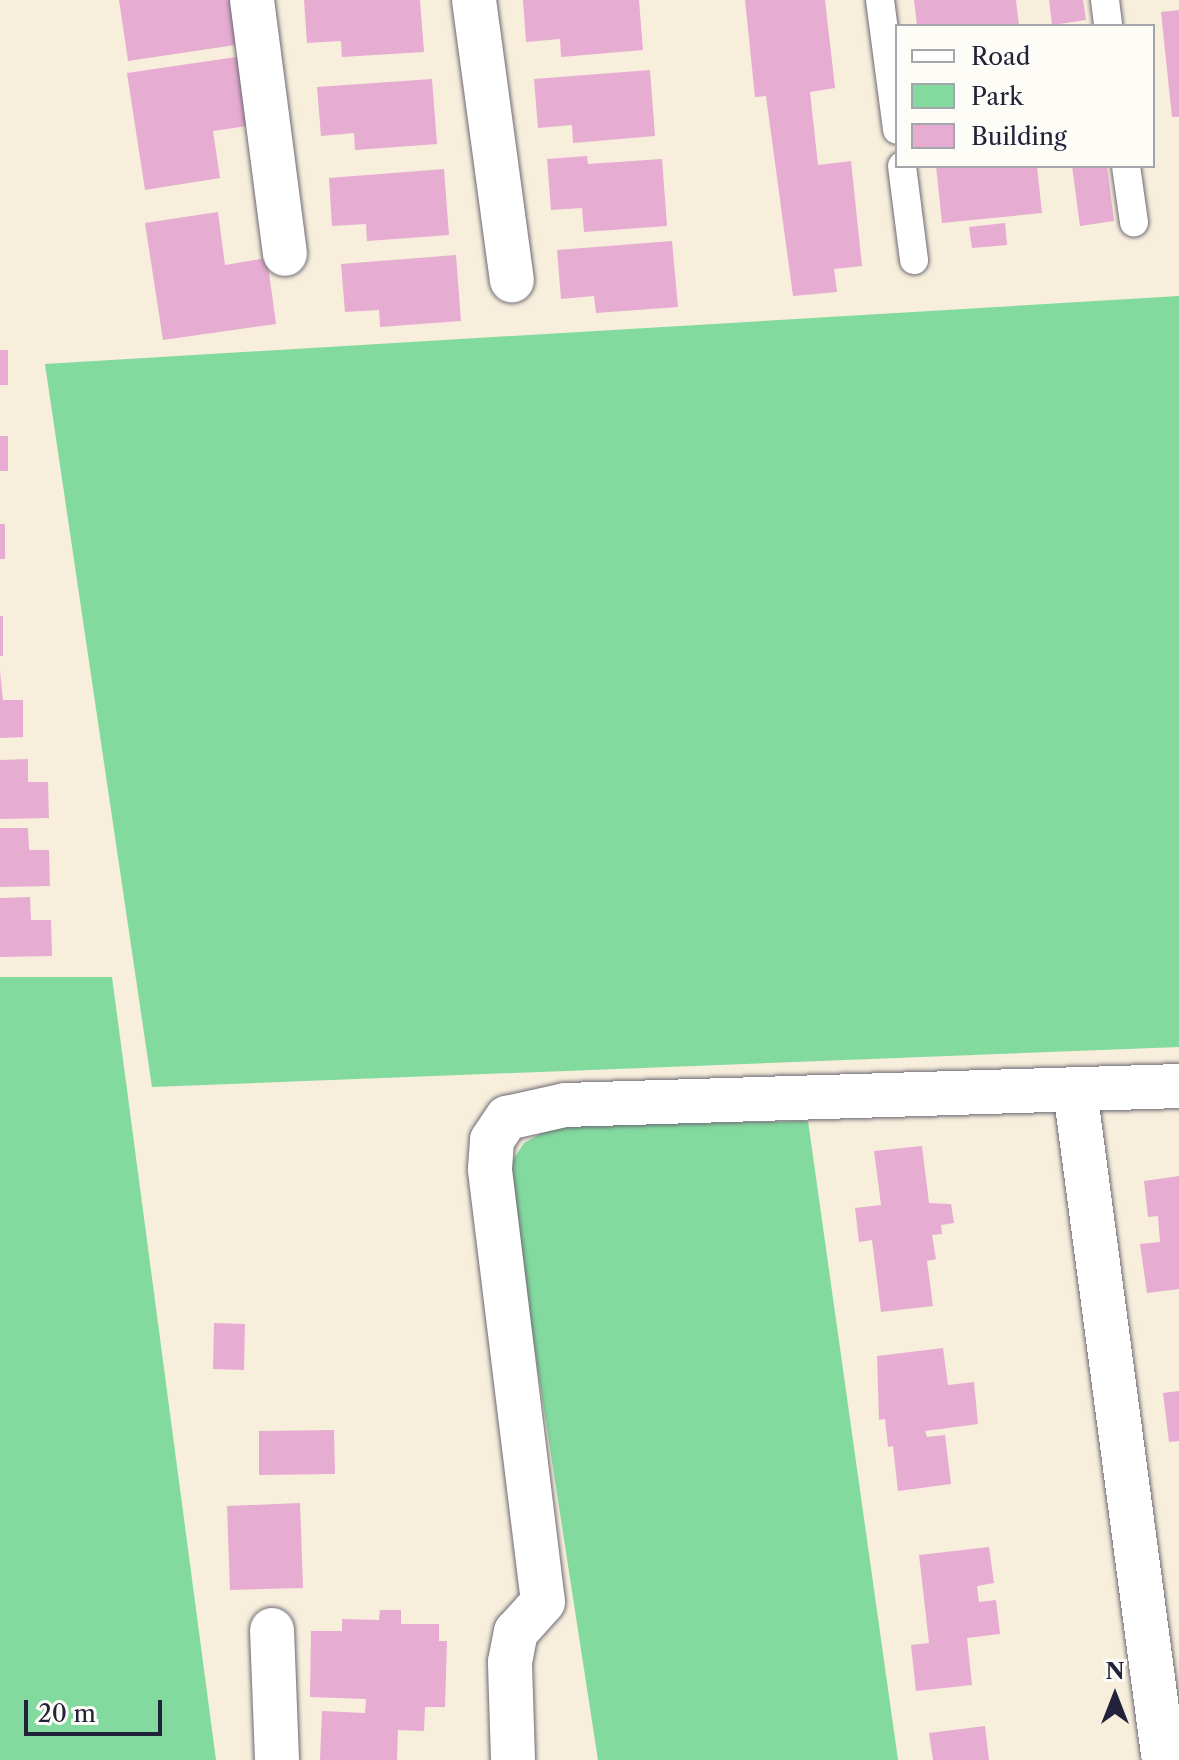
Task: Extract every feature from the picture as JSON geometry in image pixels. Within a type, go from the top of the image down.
[{"type":"street","points":[[252,0],[285,254]]},
{"type":"street","points":[[474,0],[512,280]]},
{"type":"street","points":[[513,1760],[510,1662],[516,1632],[543,1602],[490,1169],[492,1140],[507,1118],[565,1105],[1179,1086]]},
{"type":"street","points":[[1075,1090],[1163,1754]]},
{"type":"street","points":[[272,1630],[277,1760]]},
{"type":"lane","points":[[880,0],[895,115]]},
{"type":"lane","points":[[1105,0],[1108,24]]},
{"type":"lane","points":[[902,168],[914,260]]},
{"type":"lane","points":[[1126,168],[1134,222]]},
{"type":"green space","points":[[1179,296],[1179,1047],[152,1087],[45,364]]},
{"type":"green space","points":[[0,977],[112,977],[216,1760],[0,1760]]},
{"type":"green space","points":[[808,1121],[898,1760],[598,1760],[507,1169],[524,1143],[554,1126]]},
{"type":"building","points":[[119,0],[235,0],[242,44],[128,61]]},
{"type":"building","points":[[304,0],[420,0],[424,52],[342,57],[341,41],[307,43]]},
{"type":"building","points":[[523,0],[639,0],[643,50],[561,57],[560,39],[526,42]]},
{"type":"building","points":[[745,0],[825,0],[835,88],[810,92],[818,165],[851,161],[862,266],[834,269],[837,292],[793,296],[766,96],[755,97]]},
{"type":"building","points":[[914,0],[1016,0],[1019,24],[917,24]]},
{"type":"building","points":[[1049,0],[1083,0],[1086,20],[1052,24]]},
{"type":"building","points":[[1179,10],[1179,117],[1172,117],[1161,12]]},
{"type":"building","points":[[243,56],[254,125],[213,131],[220,178],[145,190],[127,73]]},
{"type":"building","points":[[650,70],[655,136],[573,143],[572,125],[538,128],[534,79]]},
{"type":"building","points":[[432,79],[437,144],[355,150],[354,133],[321,136],[317,87]]},
{"type":"building","points":[[587,156],[588,164],[662,159],[667,226],[584,232],[582,208],[551,210],[547,159]]},
{"type":"building","points":[[936,168],[1037,168],[1042,213],[942,223]]},
{"type":"building","points":[[1072,168],[1107,168],[1114,221],[1080,226]]},
{"type":"building","points":[[444,169],[449,235],[367,241],[366,224],[332,226],[329,178]]},
{"type":"building","points":[[218,212],[225,265],[267,258],[276,324],[163,340],[145,223]]},
{"type":"building","points":[[1005,223],[1007,245],[972,248],[969,227]]},
{"type":"building","points":[[672,241],[678,307],[596,313],[594,296],[561,299],[557,250]]},
{"type":"building","points":[[456,255],[461,321],[380,327],[379,310],[345,312],[341,264]]},
{"type":"building","points":[[0,350],[8,350],[8,385],[0,385]]},
{"type":"building","points":[[0,436],[8,436],[8,471],[0,471]]},
{"type":"building","points":[[0,524],[5,524],[5,559],[0,559]]},
{"type":"building","points":[[0,616],[3,616],[3,656],[0,656]]},
{"type":"building","points":[[0,671],[3,700],[23,700],[23,737],[0,738]]},
{"type":"building","points":[[28,759],[28,782],[48,782],[49,818],[0,819],[0,760]]},
{"type":"building","points":[[0,828],[28,828],[29,850],[49,850],[50,886],[0,887]]},
{"type":"building","points":[[30,897],[31,920],[51,920],[52,956],[0,957],[0,898]]},
{"type":"building","points":[[922,1146],[929,1203],[951,1204],[954,1223],[941,1225],[942,1234],[932,1235],[936,1259],[927,1261],[933,1306],[881,1312],[872,1240],[859,1242],[855,1208],[881,1205],[874,1151]]},
{"type":"building","points":[[1179,1176],[1179,1289],[1147,1293],[1140,1244],[1160,1242],[1158,1216],[1148,1217],[1144,1181]]},
{"type":"building","points":[[214,1323],[245,1324],[244,1370],[213,1369]]},
{"type":"building","points":[[943,1348],[948,1385],[974,1382],[978,1424],[925,1431],[927,1437],[945,1435],[951,1484],[898,1491],[893,1446],[888,1447],[885,1419],[879,1420],[877,1356]]},
{"type":"building","points":[[1179,1391],[1179,1441],[1169,1442],[1163,1393]]},
{"type":"building","points":[[334,1430],[335,1474],[259,1475],[259,1431]]},
{"type":"building","points":[[300,1503],[303,1588],[230,1590],[227,1506]]},
{"type":"building","points":[[989,1547],[994,1583],[977,1586],[979,1602],[996,1600],[1000,1634],[967,1638],[972,1685],[916,1691],[911,1645],[929,1643],[919,1555]]},
{"type":"building","points":[[380,1610],[401,1610],[401,1624],[439,1624],[439,1641],[447,1641],[445,1707],[425,1707],[424,1731],[398,1730],[397,1760],[320,1760],[322,1711],[365,1713],[366,1699],[310,1697],[311,1631],[342,1631],[342,1619],[379,1620]]},
{"type":"building","points":[[985,1726],[989,1760],[933,1760],[929,1733]]}]
